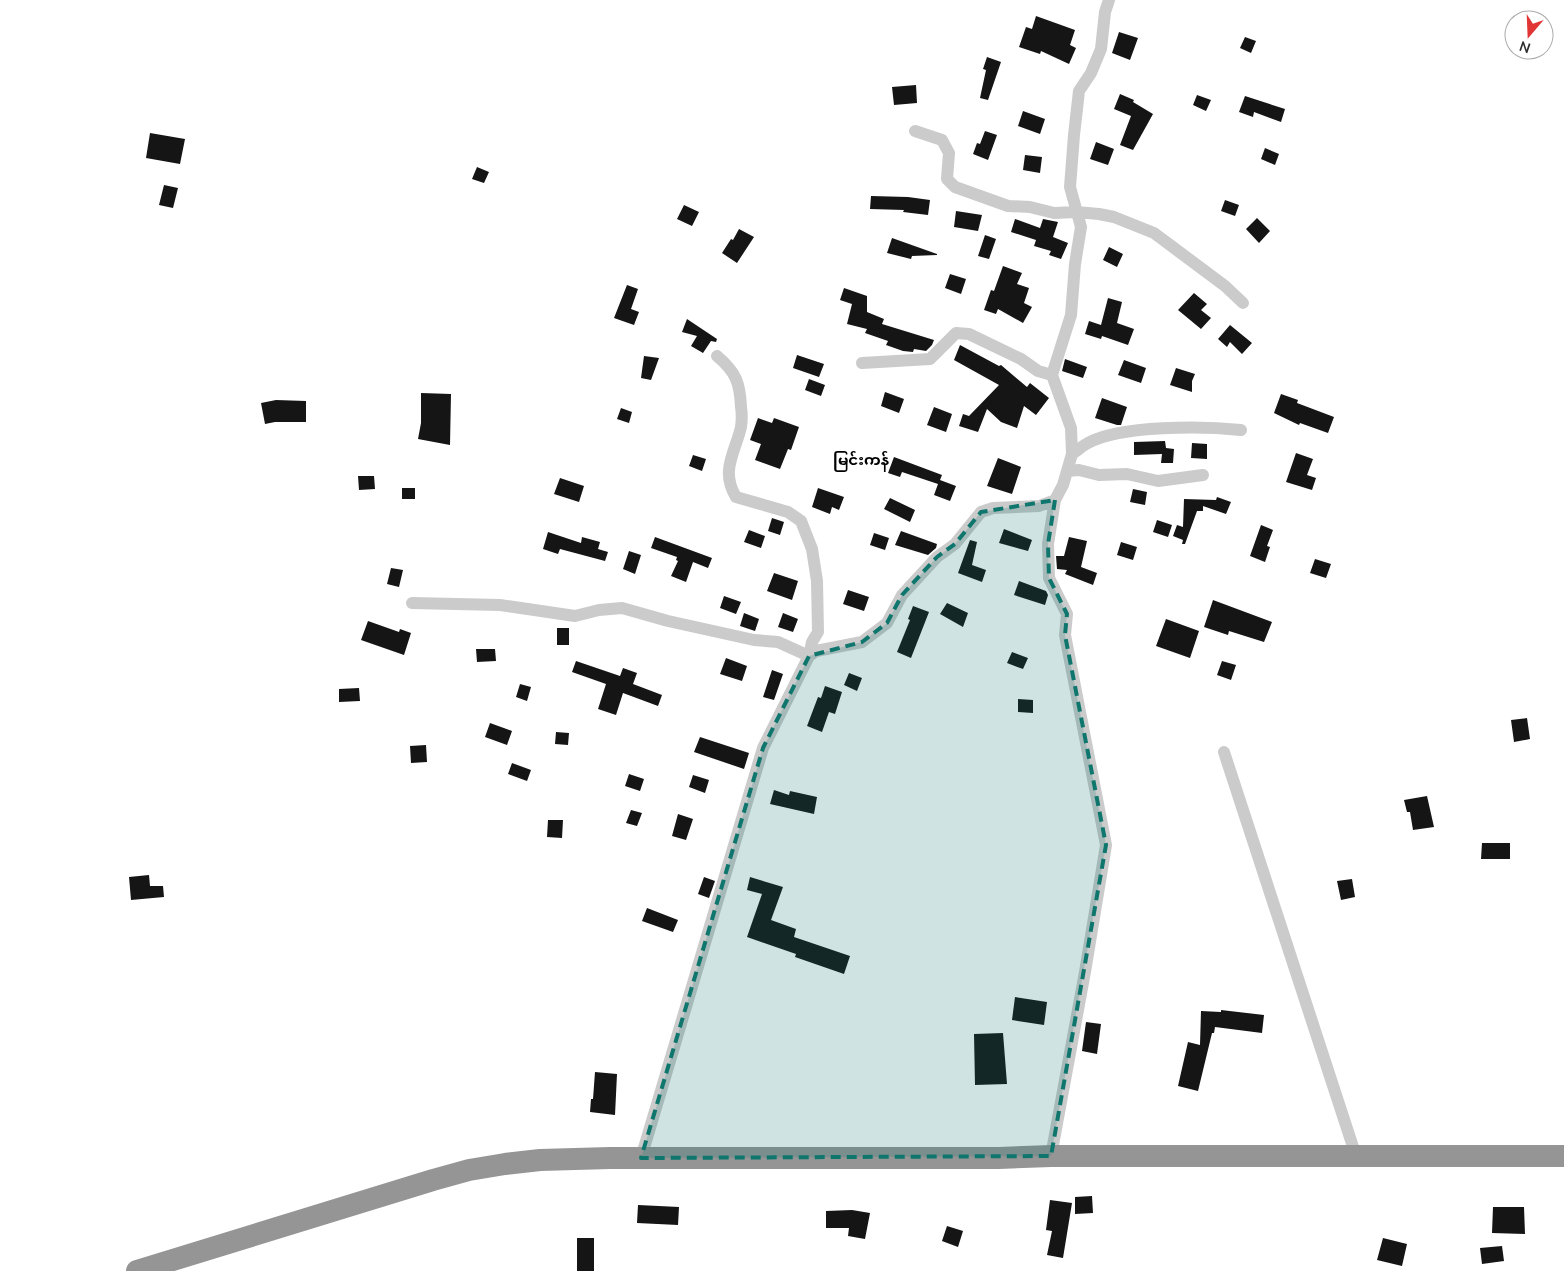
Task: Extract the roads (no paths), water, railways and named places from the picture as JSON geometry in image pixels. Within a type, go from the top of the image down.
[{"type":"highway","points":[[137,1271],[469,1170],[540,1160],[641,1158],[999,1158],[1051,1156],[1564,1156]]},
{"type":"street","points":[[1051,1156],[1106,845],[1065,635],[1067,614],[1050,578],[1048,544],[1055,500],[1063,485],[1072,454],[1071,428],[1052,375],[1071,314],[1075,264],[1081,227],[1070,187],[1079,91],[1091,73],[1101,49],[1109,0]]},
{"type":"street","points":[[915,130],[942,140],[949,153],[947,179],[955,187],[1008,206],[1030,207],[1054,213],[1076,212],[1114,217],[1154,233],[1225,286],[1243,303]]},
{"type":"street","points":[[862,362],[930,359],[956,334],[968,334],[1021,359],[1038,371],[1052,375]]},
{"type":"street","points":[[641,1158],[763,748],[809,656],[812,642],[818,632],[817,582],[812,549],[801,521],[788,512],[736,498],[729,486],[729,465],[741,425],[741,389],[729,366],[717,356]]},
{"type":"street","points":[[1072,454],[1088,443],[1128,431],[1220,427],[1241,430]]},
{"type":"street","points":[[1067,471],[1079,470],[1099,475],[1127,474],[1158,480],[1203,475]]},
{"type":"street","points":[[809,656],[816,651],[862,642],[887,623],[907,590],[937,557],[955,544],[981,512],[993,508],[1039,506],[1055,500]]},
{"type":"street","points":[[412,603],[500,605],[575,616],[600,610],[622,608],[668,621],[754,640],[778,642],[809,656]]},
{"type":"street","points":[[1224,752],[1356,1156]]},
{"type":"district","name":"မြင်းကန်","points":[[861,459]]}]
